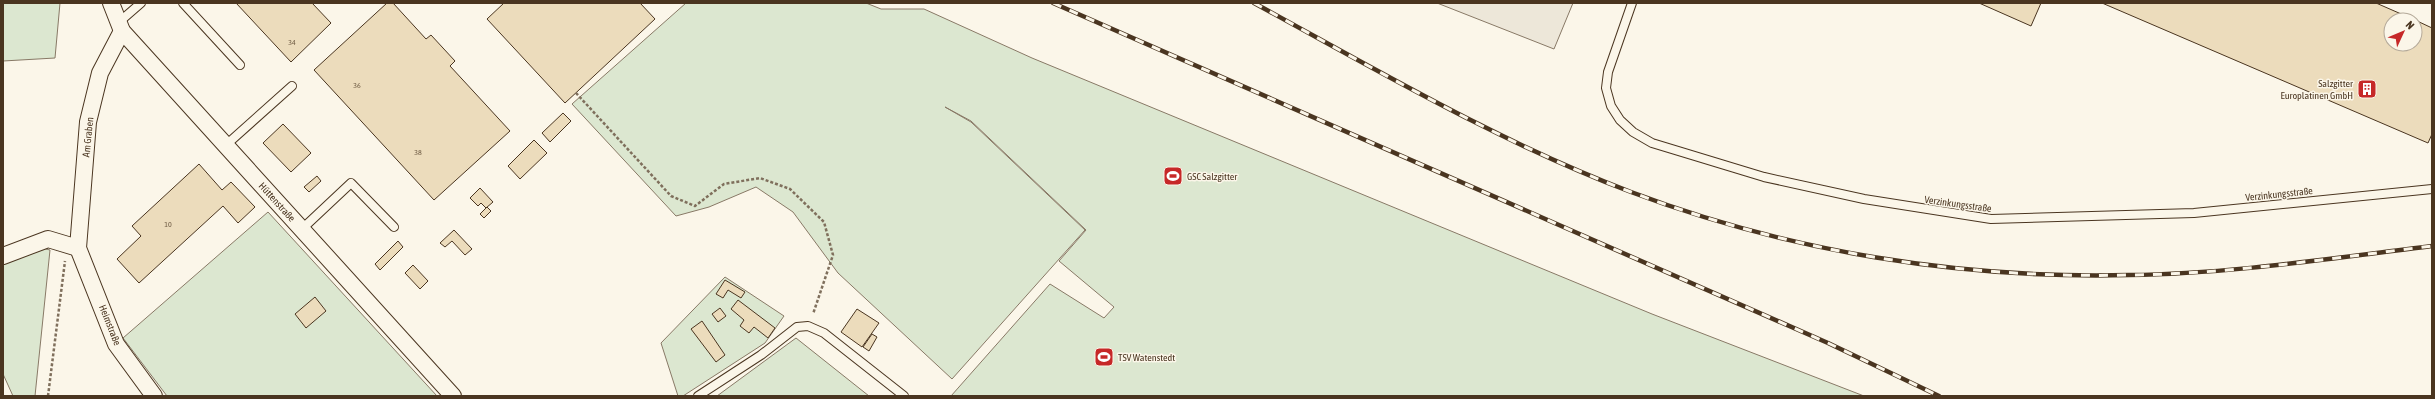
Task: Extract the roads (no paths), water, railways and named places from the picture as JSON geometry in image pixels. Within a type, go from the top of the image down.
[{"type":"street","name":"Hüttenstraße","points":[[111,3],[120,27],[453,396]]},
{"type":"street","name":"Am Graben","points":[[73,247],[88,122],[100,73],[120,27]]},
{"type":"street","points":[[3,256],[48,239],[73,247]]},
{"type":"street","name":"Heimstraße","points":[[73,247],[116,344],[154,396]]},
{"type":"lane","points":[[120,27],[141,3]]},
{"type":"lane","points":[[183,3],[240,65]]},
{"type":"lane","name":"Verzinkungsstraße","points":[[1632,3],[1608,72],[1606,88],[1611,106],[1620,120],[1632,132],[1652,143],[1764,177],[1864,199],[1992,219],[2194,213],[2432,189]]},
{"type":"lane","points":[[226,146],[292,86]]},
{"type":"lane","points":[[302,229],[351,183],[394,227]]},
{"type":"lane","points":[[698,396],[761,355],[797,327],[808,326],[824,333],[904,396]]},
{"type":"railway","points":[[1053,3],[1828,343],[1939,396]]},
{"type":"railway","points":[[1254,3],[1439,104],[1534,151],[1582,172],[1631,192],[1691,213],[1752,231],[1814,246],[1876,258],[1939,266],[2002,272],[2066,275],[2167,274],[2243,269],[2432,246]]},
{"type":"place","name":"Salzgitter Europlatinen GmbH","points":[[2367,89]]},
{"type":"place","name":"GSC Salzgitter","points":[[1173,176]]},
{"type":"place","name":"TSV Watenstedt","points":[[1104,357]]}]
